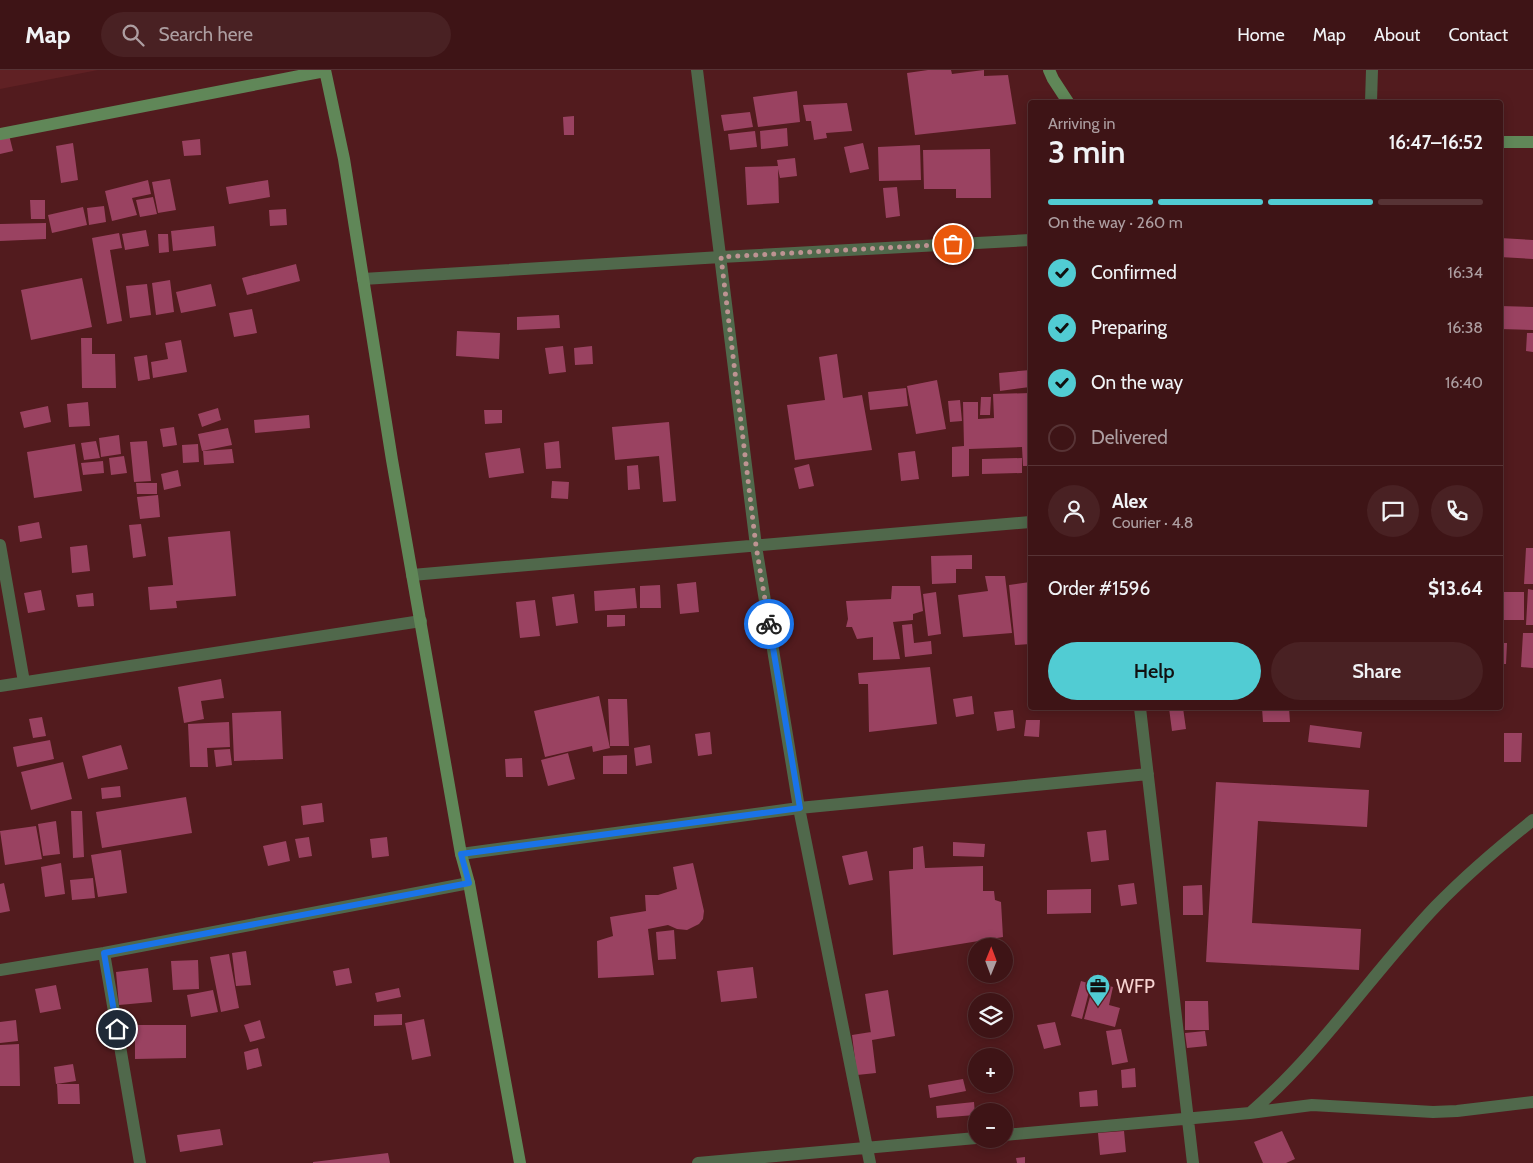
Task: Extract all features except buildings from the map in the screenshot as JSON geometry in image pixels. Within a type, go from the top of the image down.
[{"type":"main road","points":[[0,134],[327,70],[344,159],[412,574],[422,622],[461,854],[469,883],[520,1163]]},
{"type":"main road","points":[[1050,70],[1067,100]]},
{"type":"main road","points":[[1503,142],[1533,142]]},
{"type":"street","points":[[697,70],[756,546],[800,808],[870,1163]]},
{"type":"street","points":[[1371,100],[1372,70]]},
{"type":"street","points":[[363,279],[1028,240]]},
{"type":"street","points":[[412,574],[1028,522]]},
{"type":"street","points":[[0,545],[24,682]]},
{"type":"street","points":[[0,686],[422,622]]},
{"type":"street","points":[[1140,710],[1193,1163]]},
{"type":"street","points":[[461,854],[800,808],[1148,774]]},
{"type":"street","points":[[1250,1113],[1300,1066],[1436,907],[1486,858],[1533,820]]},
{"type":"street","points":[[0,970],[104,953],[469,883]]},
{"type":"street","points":[[104,953],[140,1163]]},
{"type":"street","points":[[1013,1134],[1250,1113],[1312,1105],[1433,1112],[1533,1102]]},
{"type":"street","points":[[698,1163],[968,1139]]},
{"type":"shaded area","points":[[0,70],[98,70],[0,89]]},
{"type":"way so far","points":[[769,624],[756,546],[721,257],[953,244]]},
{"type":"place","name":"WFP","points":[[1098,1007]]},
{"type":"route","points":[[117,1029],[104,953],[469,883],[461,854],[800,808],[769,624]]}]
